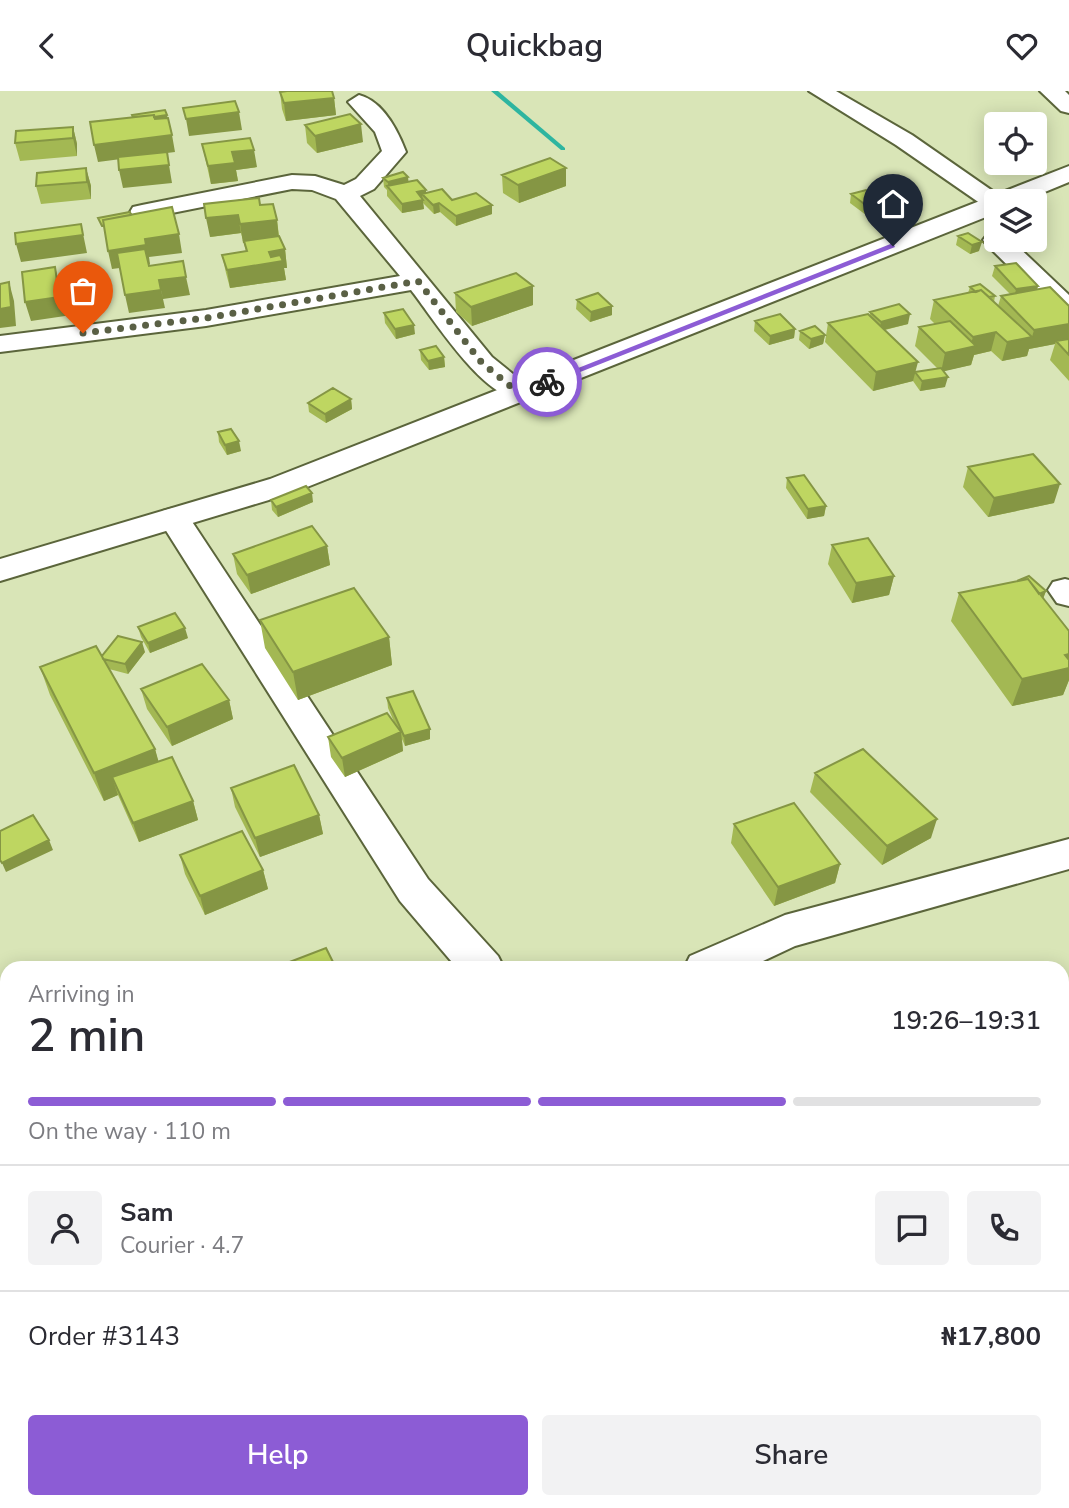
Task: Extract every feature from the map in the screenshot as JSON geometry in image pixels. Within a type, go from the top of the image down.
[{"type":"main road","points":[[820,91],[904,140],[984,205]]},
{"type":"main road","points":[[1051,91],[1069,106]]},
{"type":"main road","points":[[345,194],[365,184],[394,152],[386,130],[359,102]]},
{"type":"main road","points":[[1031,189],[1069,173]]},
{"type":"main road","points":[[142,212],[292,182],[315,183],[345,194],[482,363],[519,393]]},
{"type":"main road","points":[[0,570],[281,487],[984,208]]},
{"type":"main road","points":[[1009,252],[1069,310]]},
{"type":"main road","points":[[0,344],[206,318],[418,281]]},
{"type":"main road","points":[[174,518],[414,890],[477,961]]},
{"type":"main road","points":[[721,961],[785,932],[1069,854]]},
{"type":"building","points":[[332,91],[334,98],[284,103],[280,92]]},
{"type":"building","points":[[235,101],[239,112],[186,119],[183,108]]},
{"type":"building","points":[[165,110],[167,115],[132,115]]},
{"type":"building","points":[[350,114],[361,124],[315,136],[305,125]]},
{"type":"building","points":[[154,115],[155,119],[168,118],[172,135],[94,145],[90,122]]},
{"type":"building","points":[[73,127],[73,138],[15,143],[16,131]]},
{"type":"building","points":[[250,138],[254,150],[232,152],[235,163],[208,166],[202,144]]},
{"type":"building","points":[[167,152],[169,165],[119,170],[118,157]]},
{"type":"building","points":[[550,158],[566,168],[518,185],[502,175]]},
{"type":"building","points":[[86,168],[87,182],[36,186],[37,173]]},
{"type":"building","points":[[403,172],[408,177],[388,182],[383,178]]},
{"type":"building","points":[[417,180],[426,190],[417,192],[423,200],[402,204],[387,186]]},
{"type":"building","points":[[442,189],[452,200],[476,193],[492,205],[456,216],[439,203],[433,205],[422,194]]},
{"type":"building","points":[[866,190],[886,205],[871,209],[851,194]]},
{"type":"building","points":[[259,198],[260,205],[273,204],[277,220],[240,224],[238,215],[206,218],[204,204]]},
{"type":"building","points":[[172,207],[179,234],[145,239],[146,245],[108,251],[103,220]]},
{"type":"building","points":[[130,212],[131,215],[103,220],[104,226],[98,218]]},
{"type":"building","points":[[81,224],[83,235],[16,244],[15,233]]},
{"type":"building","points":[[968,233],[982,242],[972,245],[958,236]]},
{"type":"building","points":[[279,236],[285,249],[269,252],[271,257],[280,255],[283,261],[227,270],[222,255],[247,251],[244,241]]},
{"type":"building","points":[[145,249],[149,266],[183,261],[186,277],[159,280],[161,290],[125,295],[117,253]]},
{"type":"building","points":[[1016,263],[1038,286],[1016,289],[995,266]]},
{"type":"building","points":[[55,267],[57,281],[91,276],[94,292],[25,302],[22,272]]},
{"type":"building","points":[[516,273],[533,286],[471,307],[455,293]]},
{"type":"building","points":[[9,282],[11,307],[0,309],[0,284]]},
{"type":"building","points":[[980,284],[995,296],[989,297],[981,290],[976,292],[970,287]]},
{"type":"building","points":[[1050,287],[1069,306],[1069,324],[1034,330],[1001,296]]},
{"type":"building","points":[[981,290],[1032,337],[1007,342],[996,332],[973,337],[934,300]]},
{"type":"building","points":[[598,293],[612,306],[591,312],[577,300]]},
{"type":"building","points":[[899,304],[910,314],[881,322],[870,312]]},
{"type":"building","points":[[403,309],[414,325],[395,329],[384,313]]},
{"type":"building","points":[[780,314],[795,329],[770,336],[755,321]]},
{"type":"building","points":[[868,314],[918,362],[876,372],[828,323]]},
{"type":"building","points":[[950,321],[976,346],[945,353],[919,327]]},
{"type":"building","points":[[815,326],[825,335],[811,339],[800,331]]},
{"type":"building","points":[[1069,339],[1069,355],[1056,341]]},
{"type":"building","points":[[436,346],[444,357],[428,361],[420,350]]},
{"type":"building","points":[[941,368],[948,377],[922,381],[915,372]]},
{"type":"building","points":[[333,388],[351,399],[325,414],[308,403]]},
{"type":"building","points":[[231,429],[239,441],[225,445],[218,432]]},
{"type":"building","points":[[1033,454],[1060,484],[994,498],[968,467]]},
{"type":"building","points":[[804,475],[826,506],[808,509],[787,478]]},
{"type":"building","points":[[306,486],[312,493],[276,507],[271,500]]},
{"type":"building","points":[[312,526],[327,546],[247,575],[233,554]]},
{"type":"building","points":[[868,538],[894,576],[856,583],[832,545]]},
{"type":"building","points":[[1029,576],[1046,591],[1039,594],[1028,579],[1017,581]]},
{"type":"building","points":[[1028,579],[1069,631],[1069,654],[1065,655],[1069,660],[1069,668],[1022,679],[959,593]]},
{"type":"building","points":[[354,588],[389,637],[293,672],[260,620]]},
{"type":"building","points":[[175,613],[185,628],[148,643],[138,627]]},
{"type":"building","points":[[118,636],[142,642],[125,664],[103,659],[102,656]]},
{"type":"building","points":[[96,646],[155,749],[94,773],[40,667]]},
{"type":"building","points":[[202,664],[229,700],[167,727],[141,689]]},
{"type":"building","points":[[413,691],[430,729],[404,736],[387,698]]},
{"type":"building","points":[[387,713],[401,732],[342,758],[328,737]]},
{"type":"building","points":[[863,749],[937,819],[887,846],[815,773]]},
{"type":"building","points":[[172,757],[193,801],[133,823],[112,777]]},
{"type":"building","points":[[294,765],[319,815],[255,838],[231,788]]},
{"type":"building","points":[[794,803],[840,864],[778,887],[734,824]]},
{"type":"building","points":[[33,815],[49,840],[2,863],[0,831]]},
{"type":"building","points":[[242,831],[263,870],[200,896],[180,855]]},
{"type":"building","points":[[326,948],[332,961],[292,961]]},
{"type":"waterway","points":[[494,91],[563,149]]},
{"type":"way so far","points":[[83,333],[206,318],[418,281],[482,363],[519,393],[547,382]]},
{"type":"route","points":[[547,382],[893,246]]}]
